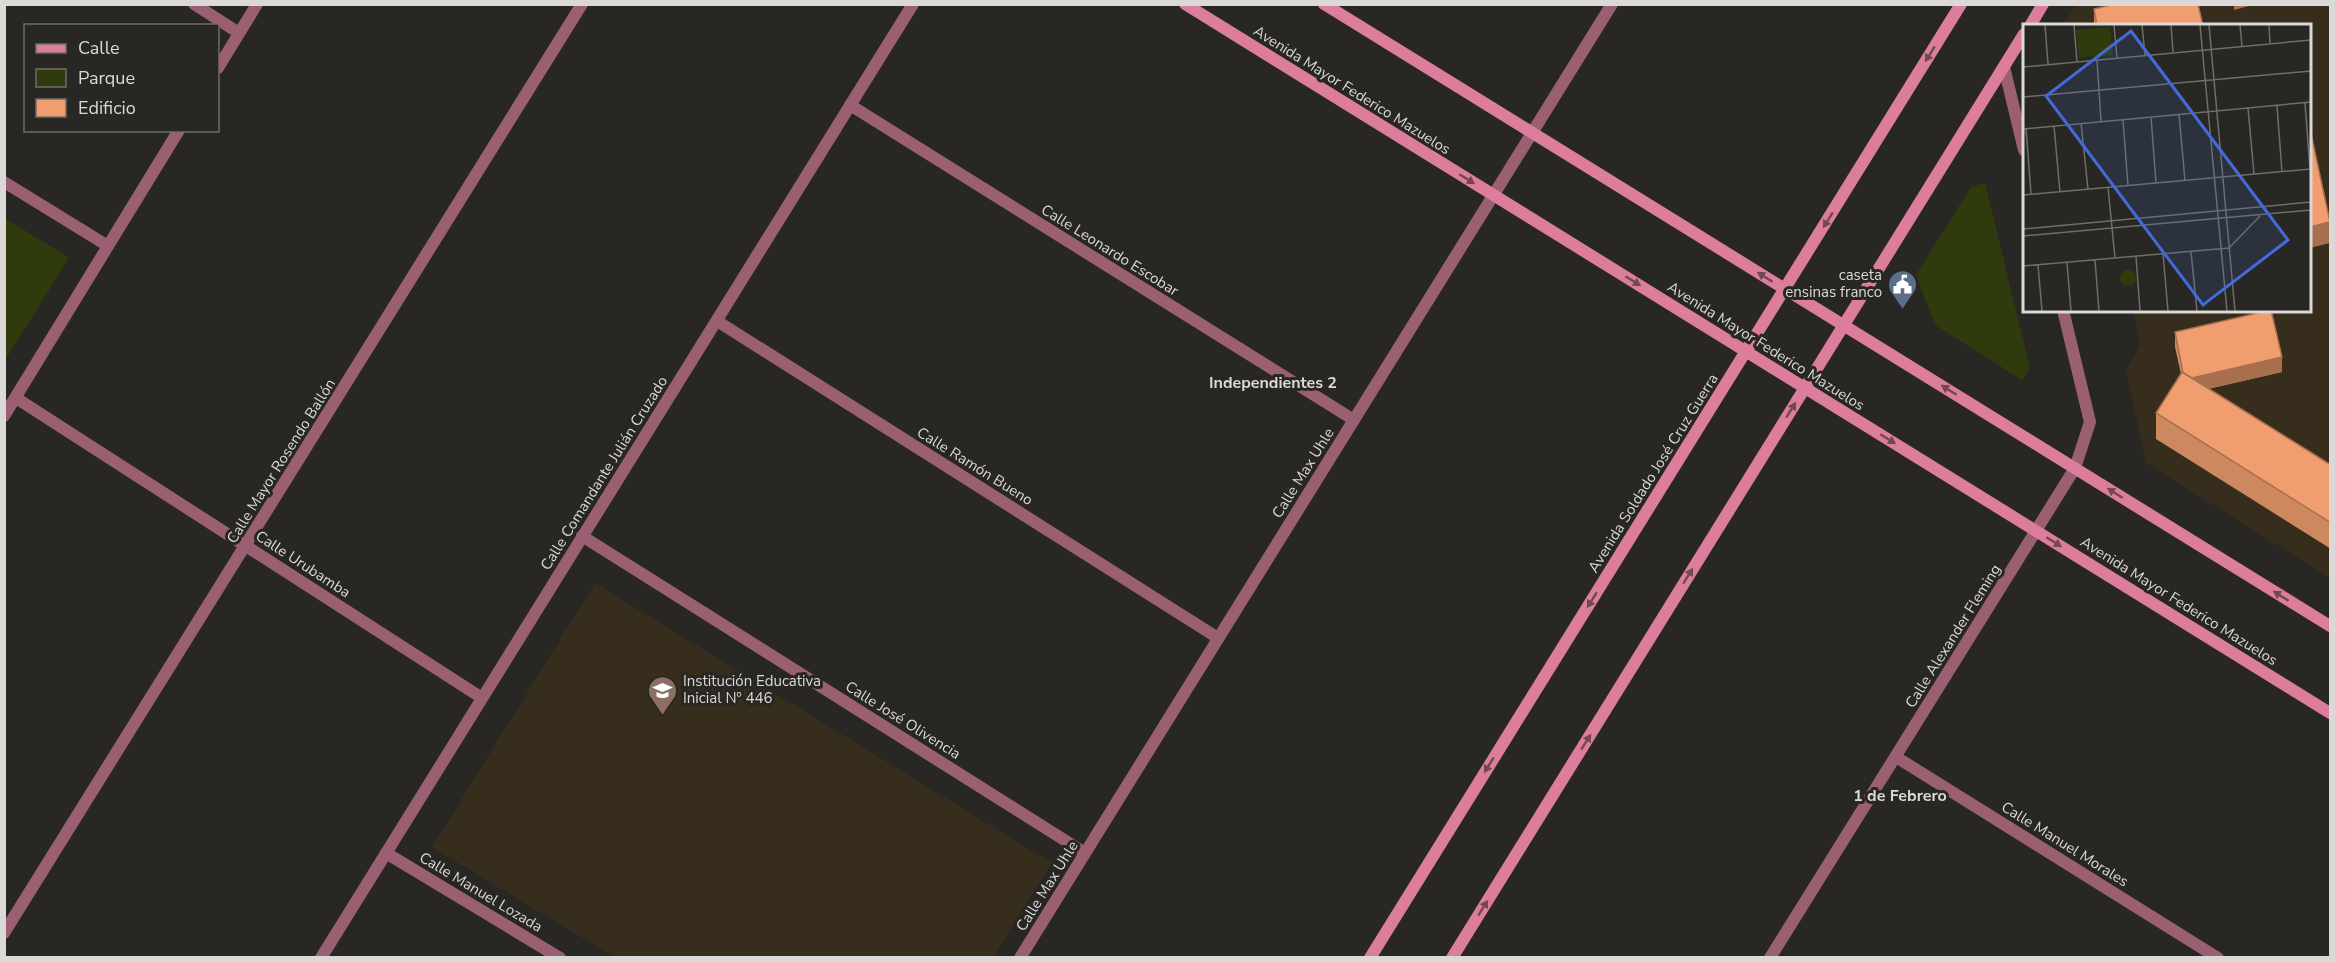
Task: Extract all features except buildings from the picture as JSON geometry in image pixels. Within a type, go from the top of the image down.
[{"type":"street","points":[[194,4],[239,33]]},
{"type":"street","points":[[219,66],[256,4]]},
{"type":"street","name":"Calle Mayor Rosendo Ballón","points":[[4,933],[582,4]]},
{"type":"street","name":"Calle Comandante Julián Cruzado","points":[[321,957],[913,4]]},
{"type":"street","name":"Avenida Mayor Federico Mazuelos","points":[[1185,4],[2331,713]]},
{"type":"street","points":[[1324,4],[2331,626]]},
{"type":"street","name":"Calle Max Uhle","points":[[1020,957],[1612,4]]},
{"type":"street","name":"Avenida Soldado José Cruz Guerra","points":[[1370,957],[1961,4]]},
{"type":"street","points":[[2031,24],[2043,4]]},
{"type":"street","points":[[1452,957],[2023,37]]},
{"type":"street","points":[[2004,67],[2023,142]]},
{"type":"street","name":"Calle Leonardo Escobar","points":[[850,105],[1354,420]]},
{"type":"street","points":[[4,416],[178,132]]},
{"type":"street","points":[[4,182],[108,246]]},
{"type":"street","name":"Calle Alexander Fleming","points":[[1770,957],[2075,468],[2090,422],[2063,312]]},
{"type":"street","name":"Calle Ramón Bueno","points":[[717,321],[1218,638]]},
{"type":"street","name":"Calle Urubamba","points":[[16,398],[482,698]]},
{"type":"street","name":"Calle José Olivencia","points":[[582,537],[1085,853]]},
{"type":"street","name":"Calle Manuel Morales","points":[[1896,757],[2218,957]]},
{"type":"street","name":"Calle Manuel Lozada","points":[[386,853],[560,957]]},
{"type":"shaded area","points":[[2076,5],[2330,5],[2330,578],[2146,463],[2126,371],[2140,345],[2134,312],[2311,312],[2311,24],[2064,24]]},
{"type":"shaded area","name":"Institución Educativa Inicial Nº 446","points":[[595,583],[1052,863],[993,957],[614,957],[432,847]]},
{"type":"green space","points":[[1985,183],[2030,368],[2022,380],[1935,325],[1916,275],[1971,187]]},
{"type":"green space","points":[[5,218],[69,258],[5,360]]},
{"type":"place","name":"caseta ensinas franco","points":[[1903,310]]},
{"type":"place","name":"Institución Educativa Inicial Nº 446","points":[[662,716]]},
{"type":"district","name":"Independientes 2","points":[[1273,383]]},
{"type":"district","name":"1 de Febrero","points":[[1900,796]]}]
